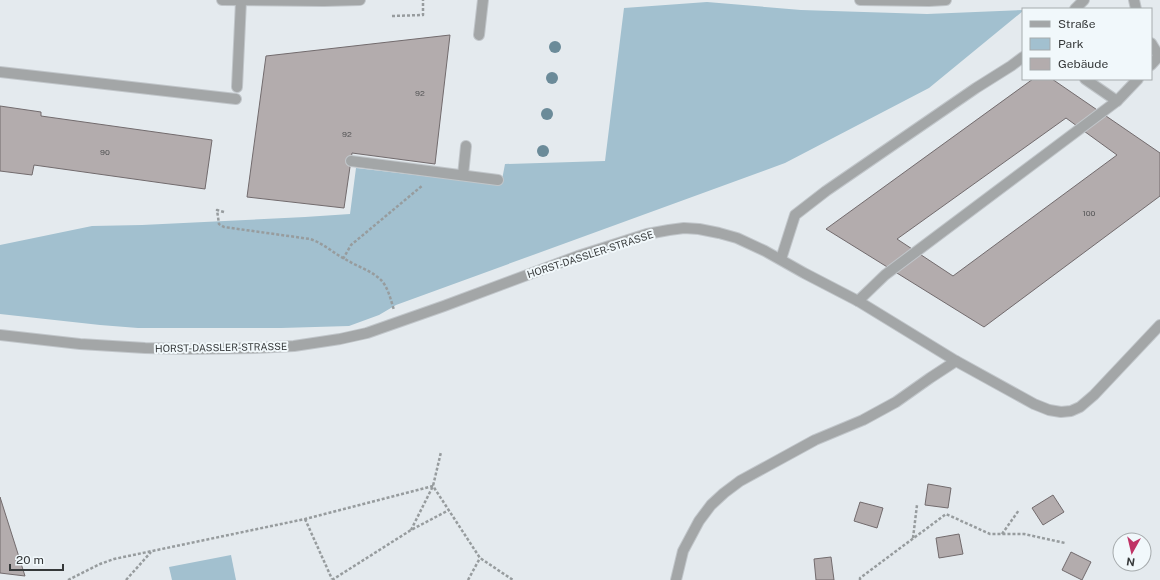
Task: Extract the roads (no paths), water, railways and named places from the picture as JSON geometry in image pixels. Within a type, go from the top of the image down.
[{"type":"street","points":[[222,0],[360,0]]},
{"type":"street","points":[[479,35],[483,0]]},
{"type":"street","points":[[860,0],[946,0]]},
{"type":"street","points":[[1076,8],[1084,0]]},
{"type":"street","points":[[237,87],[241,1]]},
{"type":"street","points":[[1152,45],[1160,57],[1152,64]]},
{"type":"street","points":[[781,259],[796,215],[826,191],[1022,58]]},
{"type":"street","points":[[0,72],[236,99]]},
{"type":"street","points":[[1086,80],[1118,101]]},
{"type":"street","points":[[858,301],[885,275],[1118,101],[1137,80]]},
{"type":"street","points":[[463,175],[466,146]]},
{"type":"street","points":[[351,161],[498,180]]},
{"type":"street","name":"HORST-DASSLER-STRASSE","points":[[0,334],[80,344],[189,349],[294,346],[340,339],[367,333],[399,322],[578,256],[647,234],[684,228],[699,229],[737,238],[781,259],[804,273],[858,301],[956,361],[1034,404],[1049,410],[1061,412],[1071,411],[1080,407],[1094,395],[1160,325]]},
{"type":"street","points":[[676,580],[683,551],[699,521],[711,505],[724,493],[740,481],[815,440],[863,420],[896,402],[956,361]]}]
